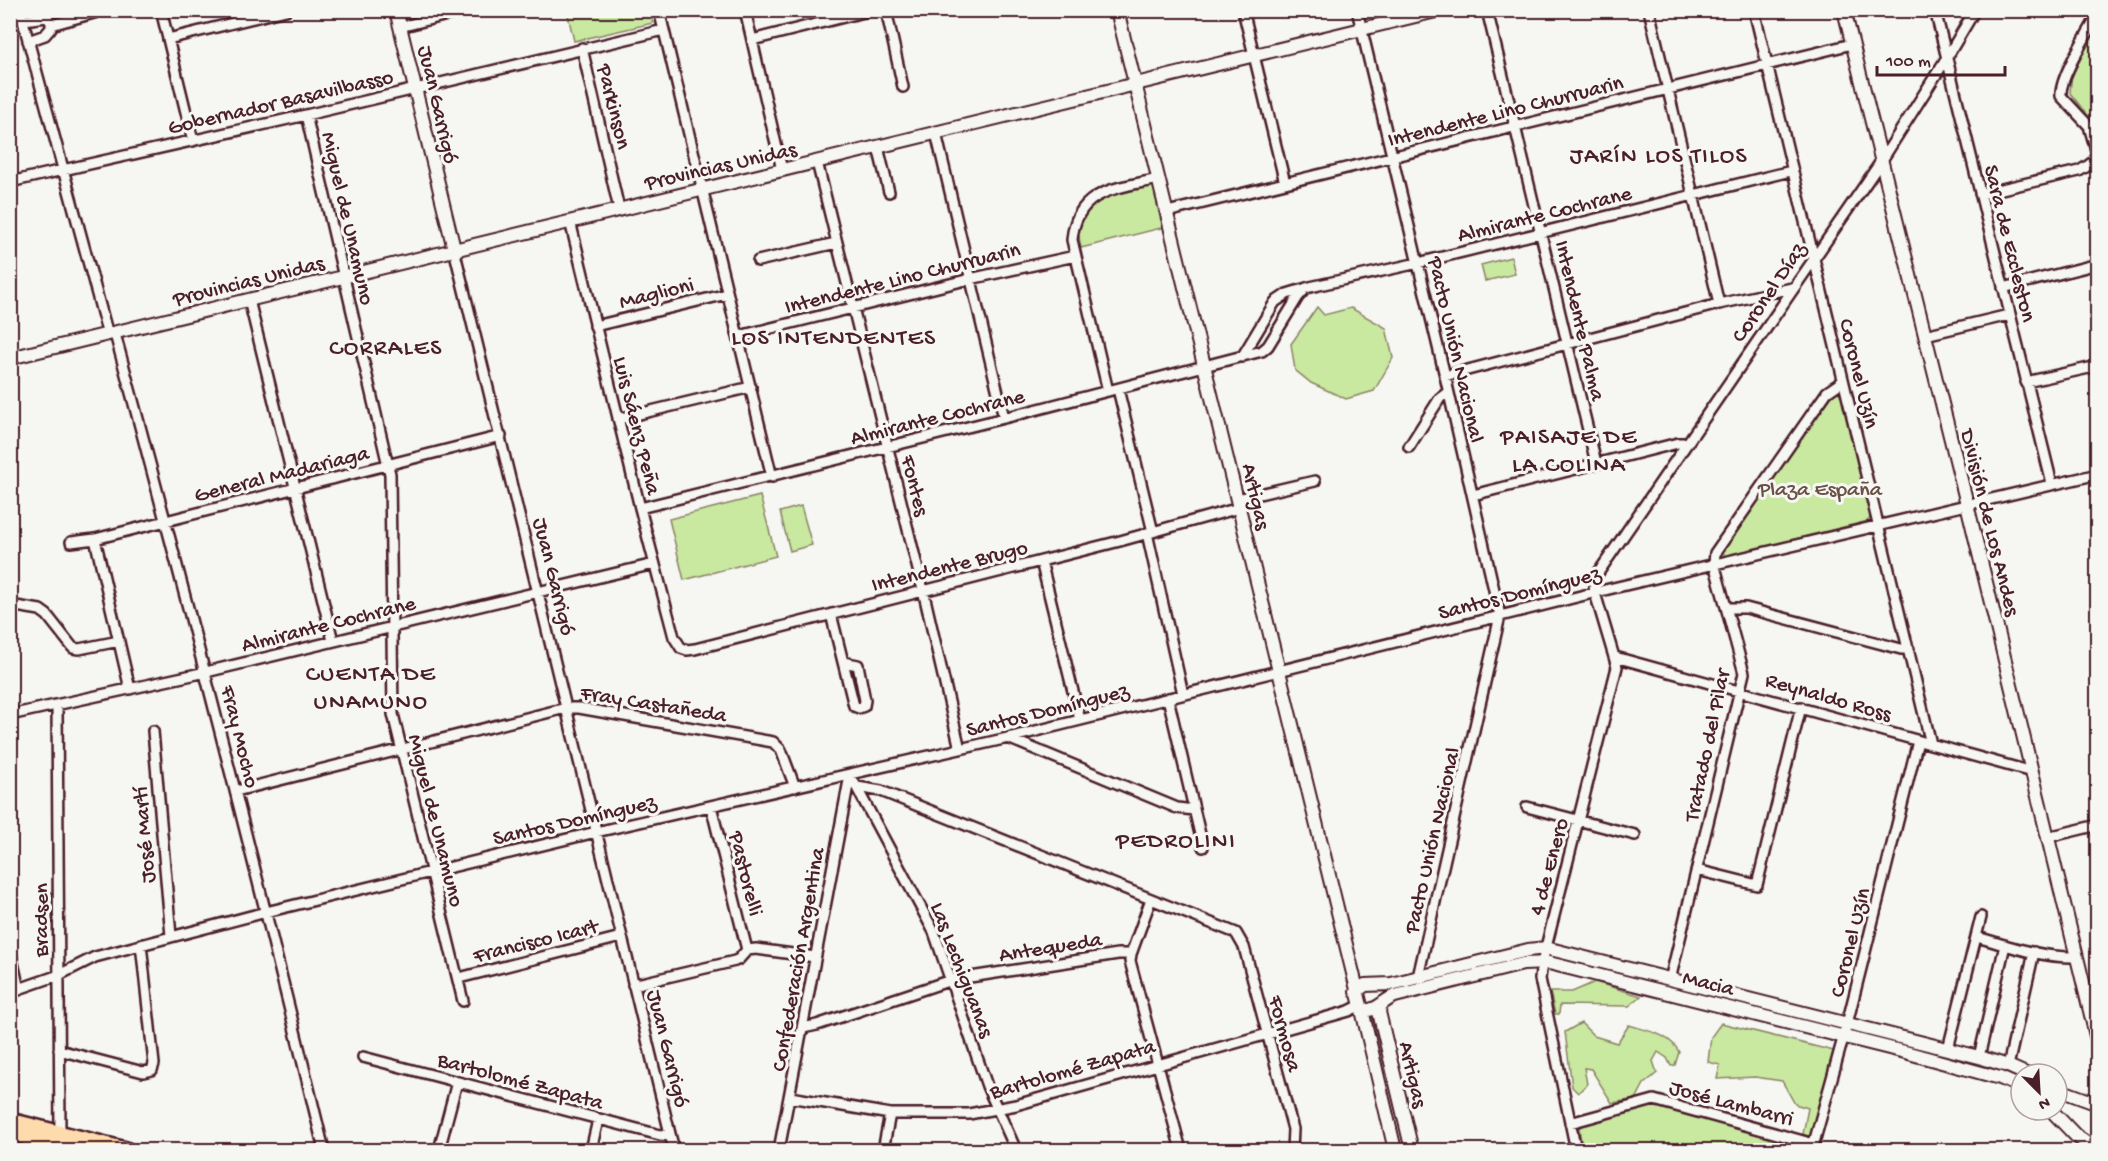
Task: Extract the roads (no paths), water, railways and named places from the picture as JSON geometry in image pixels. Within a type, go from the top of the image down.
[{"type":"main road","points":[[10,1121],[126,1150]]},
{"type":"main road","points":[[10,1133],[81,1150]]},
{"type":"street","points":[[161,10],[193,141]]},
{"type":"street","points":[[168,39],[286,10]]},
{"type":"street","name":"Juan Garrigó","points":[[396,10],[674,1150]]},
{"type":"street","points":[[400,27],[467,10]]},
{"type":"street","points":[[659,10],[772,477]]},
{"type":"street","points":[[746,10],[782,170]]},
{"type":"street","points":[[753,40],[872,10]]},
{"type":"street","points":[[886,10],[903,87]]},
{"type":"street","name":"Artigas","points":[[1117,10],[1356,992]]},
{"type":"street","points":[[1244,10],[1285,183]]},
{"type":"street","name":"Pacto Unión Nacional","points":[[1357,10],[1500,616],[1418,977]]},
{"type":"street","name":"Provincias Unidas","points":[[10,358],[1440,10]]},
{"type":"street","name":"Intendente Palma","points":[[1487,10],[1596,463]]},
{"type":"street","points":[[1649,10],[1719,304]]},
{"type":"street","name":"Coronel Uzín","points":[[1754,10],[1791,171],[1932,744]]},
{"type":"street","name":"División de Los Andes","points":[[1844,10],[1967,504],[2097,1044]]},
{"type":"street","name":"Sara de Eccleston","points":[[1935,10],[2052,484]]},
{"type":"street","name":"Coronel Díaz","points":[[1595,593],[1596,576],[1882,160],[1975,10]]},
{"type":"street","points":[[51,25],[94,13]]},
{"type":"street","points":[[21,15],[47,17],[51,25],[45,35],[28,40]]},
{"type":"street","name":"Fray Mocho","points":[[21,15],[166,521],[236,791],[324,1150]]},
{"type":"street","points":[[1980,194],[2079,171],[2097,158],[2089,126],[2061,96],[2060,91],[2097,15]]},
{"type":"street","name":"Gobernador Basavilbasso","points":[[10,182],[664,30]]},
{"type":"street","name":"Intendente Lino Churruarin","points":[[1167,212],[1852,44]]},
{"type":"street","name":"Parkinson","points":[[582,48],[619,209]]},
{"type":"street","name":"Miguel de Unamuno","points":[[306,115],[391,480],[393,714],[463,1001]]},
{"type":"street","points":[[936,133],[1005,418]]},
{"type":"street","points":[[878,147],[889,192]]},
{"type":"street","name":"Fontes","points":[[817,162],[960,749]]},
{"type":"street","name":"Almirante Cochrane","points":[[1242,357],[1275,302],[1287,294],[1791,171]]},
{"type":"street","points":[[1159,179],[1104,192],[1088,202],[1081,209],[1075,221],[1072,240],[1150,532],[1183,694]]},
{"type":"street","name":"Luis Sáenz Peña","points":[[570,221],[674,637]]},
{"type":"street","points":[[758,261],[836,243]]},
{"type":"street","name":"Intendente Lino Churruarin","points":[[739,336],[970,279],[1075,256]]},
{"type":"street","points":[[2003,288],[2097,264]]},
{"type":"street","name":"Almirante Cochrane","points":[[640,508],[887,448],[1262,351],[1268,346],[1306,288]]},
{"type":"street","points":[[1445,376],[1719,304],[1792,288]]},
{"type":"street","name":"Maglioni","points":[[595,326],[728,294]]},
{"type":"street","points":[[249,300],[333,641]]},
{"type":"street","points":[[1925,335],[2009,315]]},
{"type":"street","points":[[2026,382],[2097,366]]},
{"type":"street","points":[[1714,563],[1718,548],[1827,392],[1843,381]]},
{"type":"street","points":[[618,419],[751,387]]},
{"type":"street","points":[[1409,447],[1440,398],[1448,392]]},
{"type":"street","name":"General Madariaga","points":[[71,542],[95,539],[501,436]]},
{"type":"street","points":[[1473,495],[1678,443],[1688,443]]},
{"type":"street","name":"Santos Domínguez","points":[[15,991],[59,975],[95,957],[430,871],[1008,738],[1714,563],[2097,474]]},
{"type":"street","name":"Intendente Brugo","points":[[674,637],[681,648],[687,650],[1150,532],[1315,481]]},
{"type":"street","points":[[95,539],[130,689]]},
{"type":"street","points":[[1041,561],[1080,720]]},
{"type":"street","name":"Tratado del Pilar","points":[[1670,980],[1741,691],[1743,666],[1714,563]]},
{"type":"street","name":"Almirante Cochrane","points":[[10,715],[206,672],[654,564]]},
{"type":"street","name":"4 de Enero","points":[[1576,1150],[1540,979],[1542,963],[1616,675],[1615,657],[1595,593]]},
{"type":"street","points":[[10,605],[40,610],[47,615],[73,648],[79,649],[119,641]]},
{"type":"street","points":[[1727,608],[1746,608],[1909,649]]},
{"type":"street","points":[[831,614],[843,662]]},
{"type":"street","name":"Reynaldo Ross","points":[[1615,657],[2032,772]]},
{"type":"street","points":[[1168,698],[1203,847]]},
{"type":"street","name":"Bradsen","points":[[57,705],[60,1134]]},
{"type":"street","points":[[1697,870],[1757,885],[1801,707]]},
{"type":"street","name":"Fray Castañeda","points":[[236,791],[566,708],[579,708],[773,742],[781,750],[795,787]]},
{"type":"street","name":"José Martí","points":[[153,731],[171,936]]},
{"type":"street","points":[[1008,738],[1178,808],[1194,810]]},
{"type":"street","name":"Coronel Uzín","points":[[1813,1147],[1844,1037],[1918,741]]},
{"type":"street","name":"Las Lechiguanas","points":[[850,775],[934,932],[997,1110],[1016,1150]]},
{"type":"street","name":"Confederación Argentina","points":[[779,1150],[850,775]]},
{"type":"street","points":[[857,787],[881,791],[1151,899],[1131,954],[1131,969],[1181,1150]]},
{"type":"street","name":"Pastorelli","points":[[711,806],[747,950]]},
{"type":"street","points":[[1527,807],[1635,835]]},
{"type":"street","points":[[2048,837],[2097,825]]},
{"type":"street","name":"Formosa","points":[[1151,899],[1231,930],[1236,933],[1244,946],[1293,1129],[1292,1150]]},
{"type":"street","points":[[1948,1049],[1982,917]]},
{"type":"street","points":[[1977,937],[2034,952],[2076,957]]},
{"type":"street","name":"Francisco Icart","points":[[459,978],[621,938]]},
{"type":"street","points":[[59,1050],[143,1072],[152,1070],[154,1064],[141,944]]},
{"type":"street","points":[[1979,1057],[2005,945]]},
{"type":"street","name":"Macia","points":[[1380,984],[1390,984],[1528,950],[1546,948],[2008,1066]]},
{"type":"street","points":[[10,949],[15,991]]},
{"type":"street","points":[[633,985],[735,961],[747,950],[756,949],[815,957]]},
{"type":"street","points":[[2008,1066],[2034,952]]},
{"type":"street","name":"Antequeda","points":[[803,1028],[951,981],[1118,954],[1131,954]]},
{"type":"street","name":"Macia","points":[[1382,1005],[1395,996],[1523,964],[1556,964],[1844,1037],[2009,1082]]},
{"type":"street","points":[[1380,984],[1385,996],[1382,1005],[1368,1011],[1360,1008],[1356,992],[1365,985],[1380,984]]},
{"type":"street","name":"Artigas","points":[[1382,1005],[1379,1012],[1412,1150]]},
{"type":"street","name":"Artigas","points":[[1360,1008],[1395,1150]]},
{"type":"street","name":"Bartolomé Zapata","points":[[790,1097],[890,1114],[969,1114],[997,1110],[1360,1008]]},
{"type":"street","name":"Bartolomé Zapata","points":[[363,1057],[598,1120],[670,1136]]},
{"type":"street","points":[[439,1150],[457,1082]]},
{"type":"street","points":[[2069,1094],[2097,1104]]},
{"type":"street","name":"José Lambarri","points":[[1570,1123],[1654,1100],[1813,1147]]},
{"type":"street","points":[[883,1150],[890,1114]]},
{"type":"street","points":[[591,1150],[598,1120]]},
{"type":"street","points":[[2063,1122],[2076,1136],[2097,1150]]},
{"type":"district","name":"JARÍN LOS TILOS","points":[[1659,154]]},
{"type":"district","name":"LOS INTENDENTES","points":[[834,336]]},
{"type":"district","name":"CORRALES","points":[[386,346]]},
{"type":"district","name":"PAISAJE DE LA COLINA","points":[[1569,449]]},
{"type":"district","name":"CUENTA DE UNAMUNO","points":[[371,686]]},
{"type":"district","name":"PEDROLINI","points":[[1176,839]]},
{"type":"park label","name":"Plaza España","points":[[1820,487]]}]
